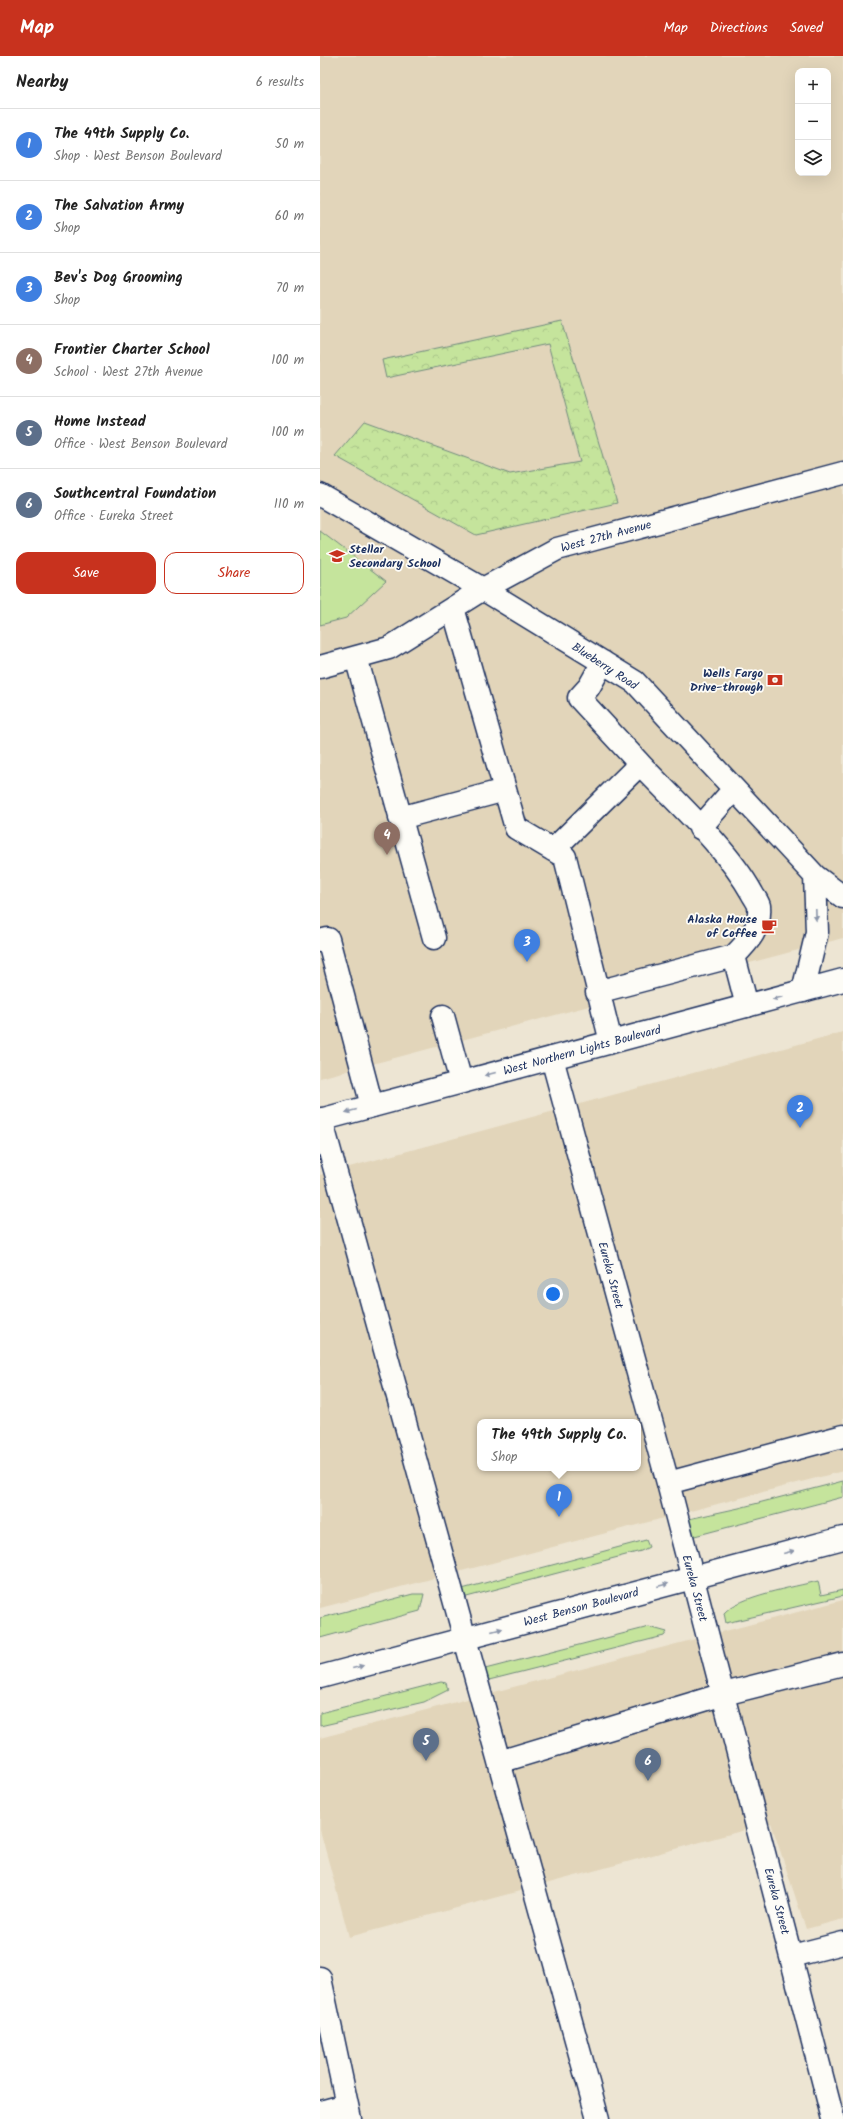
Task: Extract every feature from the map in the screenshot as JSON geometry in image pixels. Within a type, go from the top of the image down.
[{"type":"street","name":"West 27th Avenue","points":[[320,667],[389,648],[484,589],[557,549],[843,474]]},
{"type":"street","name":"Blueberry Road","points":[[320,495],[484,589],[635,682],[815,876],[843,897]]},
{"type":"street","points":[[453,608],[516,828],[565,857],[597,992],[611,1042]]},
{"type":"street","points":[[356,657],[434,938]]},
{"type":"street","points":[[597,992],[734,956],[750,940],[758,926],[759,905],[743,877],[700,828],[579,698],[589,687],[602,662]]},
{"type":"street","points":[[553,850],[640,764]]},
{"type":"street","points":[[700,828],[734,789]]},
{"type":"street","points":[[400,818],[505,790]]},
{"type":"street","points":[[803,991],[817,932],[815,876]]},
{"type":"street","points":[[320,941],[328,939],[372,1106]]},
{"type":"street","points":[[734,956],[747,1006]]},
{"type":"street","name":"West Northern Lights Boulevard","points":[[321,1120],[843,980]]},
{"type":"street","points":[[444,1016],[461,1082]]},
{"type":"street","name":"Eureka Street","points":[[552,1058],[668,1482],[833,2119]]},
{"type":"street","points":[[321,1120],[598,2119]]},
{"type":"street","points":[[668,1482],[843,1436]]},
{"type":"street","name":"West Benson Boulevard","points":[[320,1677],[843,1538]]},
{"type":"street","points":[[499,1762],[724,1694],[843,1664]]},
{"type":"street","points":[[792,1956],[843,1943]]},
{"type":"street","points":[[320,1978],[348,2112],[320,2112]]},
{"type":"shaded area","points":[[320,56],[843,56],[843,938],[320,1078]]},
{"type":"shaded area","points":[[843,1032],[843,1471],[320,1608],[320,1175]]},
{"type":"shaded area","points":[[843,1600],[843,1919],[806,1929],[771,1823],[349,1937],[320,1830],[320,1738]]},
{"type":"green space","points":[[562,321],[617,503],[476,535],[335,456],[365,421],[510,474],[580,462],[548,344],[386,378],[382,360]]},
{"type":"green space","name":"Stellar Secondary School","points":[[320,531],[386,581],[346,618],[320,625]]},
{"type":"green space","points":[[843,1481],[843,1497],[687,1538],[684,1520],[739,1508]]},
{"type":"green space","points":[[646,1540],[649,1547],[641,1551],[459,1599],[462,1589]]},
{"type":"green space","points":[[818,1581],[821,1595],[843,1590],[843,1596],[726,1623],[724,1613],[731,1607],[754,1597]]},
{"type":"green space","points":[[413,1594],[424,1594],[420,1611],[320,1638],[320,1618]]},
{"type":"green space","points":[[649,1627],[667,1632],[664,1636],[485,1681],[483,1679],[485,1669]]},
{"type":"green space","points":[[441,1682],[446,1683],[448,1690],[424,1702],[320,1726],[320,1713]]},
{"type":"place","name":"Stellar Secondary School","points":[[337,556]]},
{"type":"place","name":"Wells Fargo Drive-through","points":[[775,680]]},
{"type":"place","name":"Frontier Charter School","points":[[387,855]]},
{"type":"place","name":"Alaska House of Coffee","points":[[769,926]]},
{"type":"place","name":"Bev's Dog Grooming","points":[[527,962]]},
{"type":"place","name":"The Salvation Army","points":[[800,1128]]},
{"type":"place","name":"The 49th Supply Co.","points":[[559,1517]]},
{"type":"place","name":"Home Instead","points":[[426,1761]]},
{"type":"place","name":"Southcentral Foundation","points":[[648,1781]]}]
